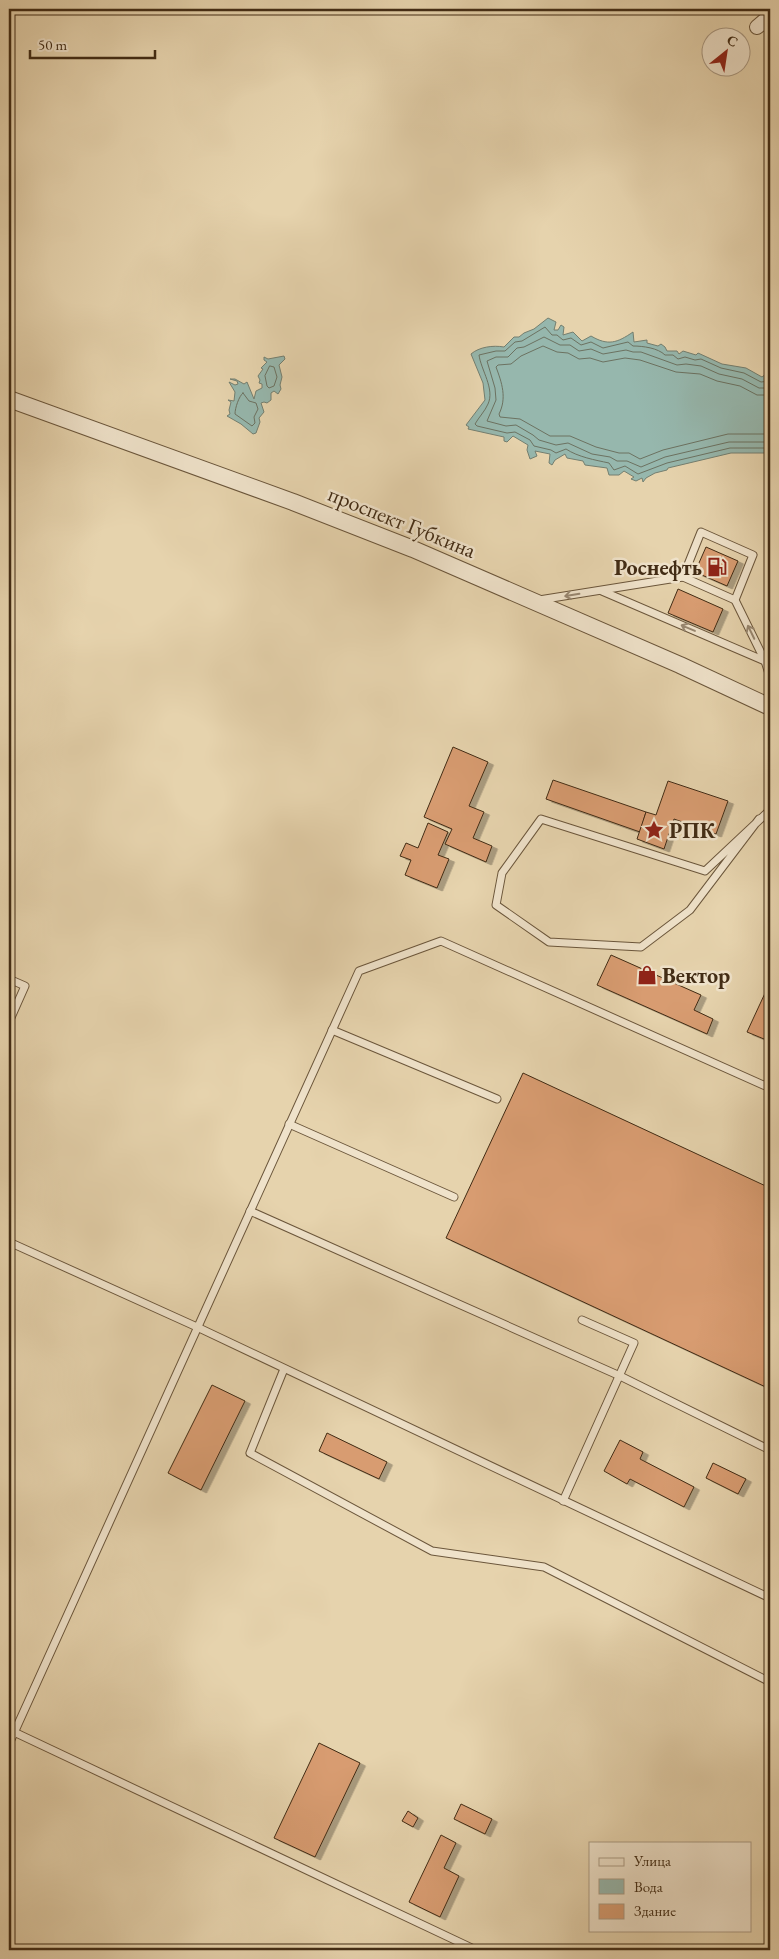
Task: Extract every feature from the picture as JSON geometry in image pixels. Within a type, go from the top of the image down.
[{"type":"street","points":[[757,27],[770,16]]},
{"type":"street","name":"проспект Губкина","points":[[9,400],[293,502],[413,549],[680,665],[770,707]]},
{"type":"lane","points":[[683,577],[701,532],[753,555],[735,600]]},
{"type":"lane","points":[[531,601],[683,577],[735,600],[764,660],[770,677]]},
{"type":"lane","points":[[600,590],[764,660]]},
{"type":"lane","points":[[759,819],[690,910],[641,947],[549,942],[496,905],[502,873],[541,819],[705,871],[759,819],[770,810]]},
{"type":"lane","points":[[9,1744],[359,971],[441,941],[770,1088]]},
{"type":"lane","points":[[9,979],[25,986],[9,1022]]},
{"type":"lane","points":[[332,1030],[497,1099]]},
{"type":"lane","points":[[289,1124],[454,1197]]},
{"type":"lane","points":[[250,1211],[620,1376],[770,1450]]},
{"type":"lane","points":[[9,1242],[198,1327],[563,1502],[770,1598]]},
{"type":"lane","points":[[563,1502],[634,1343],[582,1320]]},
{"type":"lane","points":[[284,1369],[250,1453],[432,1551],[544,1567],[770,1682]]},
{"type":"lane","points":[[14,1732],[476,1950]]},
{"type":"water","points":[[548,318],[556,322],[554,330],[558,330],[561,325],[564,327],[563,335],[573,332],[582,341],[591,336],[602,341],[612,342],[622,339],[633,332],[634,342],[647,340],[647,343],[658,346],[661,344],[667,351],[677,351],[679,354],[683,351],[696,355],[698,353],[722,364],[746,368],[762,377],[767,373],[770,379],[770,453],[731,453],[668,468],[646,478],[643,482],[642,478],[636,481],[631,479],[634,477],[624,471],[619,475],[609,475],[607,468],[585,465],[583,461],[567,458],[565,454],[555,460],[552,465],[549,463],[550,454],[535,451],[537,456],[530,459],[527,450],[528,445],[513,436],[507,442],[504,441],[504,437],[468,429],[469,427],[466,425],[485,400],[483,383],[471,354],[486,347],[504,347],[514,337],[519,337],[534,329]]},
{"type":"water","points":[[284,356],[285,359],[279,365],[282,377],[281,389],[278,394],[274,391],[271,393],[271,400],[267,403],[261,403],[264,412],[259,418],[260,422],[256,433],[253,434],[227,416],[230,414],[231,402],[228,400],[234,401],[235,392],[229,382],[235,385],[238,384],[237,381],[230,379],[235,379],[244,384],[247,382],[254,399],[256,391],[262,388],[258,376],[263,369],[261,368],[267,362],[264,360],[264,357],[268,359]]},
{"type":"building","name":"Роснефть","points":[[706,547],[738,561],[727,586],[695,572]]},
{"type":"building","points":[[678,589],[723,609],[713,632],[668,613]]},
{"type":"building","points":[[453,747],[488,762],[469,806],[484,812],[473,838],[492,846],[486,862],[445,844],[452,829],[424,817]]},
{"type":"building","points":[[553,780],[646,812],[640,832],[546,799]]},
{"type":"building","points":[[668,781],[728,801],[716,834],[674,819],[664,849],[637,839],[646,812],[656,815]]},
{"type":"building","points":[[428,823],[448,832],[438,855],[449,859],[437,888],[405,875],[411,860],[400,856],[406,843],[418,848]]},
{"type":"building","points":[[611,955],[701,995],[694,1010],[713,1019],[707,1034],[597,985]]},
{"type":"building","points":[[766,991],[770,993],[770,1025],[764,1039],[747,1032]]},
{"type":"building","points":[[523,1073],[770,1188],[770,1389],[446,1238]]},
{"type":"building","points":[[212,1385],[245,1401],[201,1490],[168,1473]]},
{"type":"building","points":[[327,1433],[387,1462],[379,1479],[319,1451]]},
{"type":"building","points":[[620,1440],[643,1452],[640,1459],[694,1487],[684,1507],[630,1479],[627,1484],[604,1471]]},
{"type":"building","points":[[713,1463],[746,1479],[738,1494],[706,1478]]},
{"type":"building","points":[[319,1743],[360,1763],[315,1857],[274,1838]]},
{"type":"building","points":[[461,1804],[492,1819],[485,1834],[454,1819]]},
{"type":"building","points":[[408,1811],[418,1818],[413,1827],[402,1821]]},
{"type":"building","points":[[441,1835],[456,1843],[444,1868],[459,1876],[440,1917],[409,1902]]},
{"type":"place","name":"Роснефть","points":[[717,567]]},
{"type":"place","name":"РПК","points":[[654,830]]},
{"type":"place","name":"Вектор","points":[[647,975]]}]
